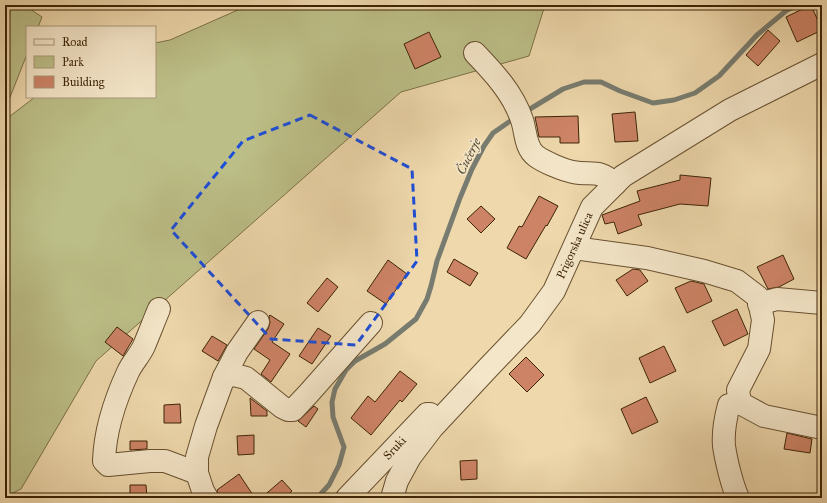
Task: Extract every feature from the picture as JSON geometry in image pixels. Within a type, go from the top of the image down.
[{"type":"street","points":[[475,53],[499,78],[511,96],[522,121],[526,140],[536,156],[572,172],[601,174],[608,177],[615,184]]},
{"type":"street","name":"Prigorska ulica","points":[[392,498],[397,481],[410,457],[432,428],[530,324],[554,291],[592,207],[629,172],[730,110],[822,64]]},
{"type":"street","points":[[574,248],[648,258],[717,275],[737,281],[758,297],[763,320],[759,349],[738,390],[740,403]]},
{"type":"street","points":[[759,304],[778,299],[822,303]]},
{"type":"street","points":[[159,309],[143,347],[128,371],[117,400],[108,427],[104,447],[104,461],[108,465],[150,460],[165,461],[197,473]]},
{"type":"street","points":[[207,498],[197,473],[197,457],[206,426],[224,377],[237,352],[258,322]]},
{"type":"street","points":[[224,377],[234,376],[246,378],[282,407],[288,410],[293,410],[371,323]]},
{"type":"street","points":[[738,498],[734,491],[724,445],[726,414],[729,405],[740,403],[764,416],[822,428]]},
{"type":"street","name":"Sruki","points":[[347,498],[427,414],[449,409]]},
{"type":"highlighted area","points":[[310,115],[412,169],[417,261],[356,345],[271,339],[171,230],[243,141]]},
{"type":"green space","points":[[5,5],[24,5],[42,17],[38,26],[26,26],[26,57],[5,110]]},
{"type":"green space","points":[[249,5],[545,5],[529,56],[401,92],[96,361],[21,489],[5,497],[5,120],[34,98],[156,98],[156,43],[170,40]]},
{"type":"building","points":[[811,5],[822,30],[797,42],[786,17]]},
{"type":"building","points":[[768,30],[780,41],[758,66],[746,55]]},
{"type":"building","points":[[429,32],[441,57],[415,69],[404,44]]},
{"type":"building","points":[[635,112],[638,141],[615,142],[612,114]]},
{"type":"building","points":[[578,116],[579,143],[560,143],[560,137],[539,137],[535,117]]},
{"type":"building","points":[[680,175],[711,178],[708,206],[680,204],[638,215],[642,225],[618,234],[614,222],[605,224],[602,215],[640,201],[637,191],[680,180]]},
{"type":"building","points":[[539,196],[558,206],[526,259],[507,248],[519,226],[522,227]]},
{"type":"building","points":[[481,206],[495,219],[481,233],[467,219]]},
{"type":"building","points":[[783,255],[794,279],[779,287],[768,289],[757,267]]},
{"type":"building","points":[[454,259],[478,273],[470,286],[447,272]]},
{"type":"building","points":[[388,260],[407,274],[386,304],[367,291]]},
{"type":"building","points":[[633,269],[640,270],[648,281],[627,296],[616,280]]},
{"type":"building","points":[[327,278],[338,287],[318,312],[307,303]]},
{"type":"building","points":[[691,281],[704,284],[712,301],[687,313],[675,288]]},
{"type":"building","points":[[737,309],[748,334],[724,346],[712,321]]},
{"type":"building","points":[[270,315],[284,324],[272,342],[290,354],[271,382],[261,374],[270,360],[254,349],[268,329]]},
{"type":"building","points":[[117,327],[133,339],[123,356],[105,342]]},
{"type":"building","points":[[318,328],[331,336],[312,364],[299,356]]},
{"type":"building","points":[[212,336],[227,345],[218,361],[202,351]]},
{"type":"building","points":[[664,346],[676,371],[650,383],[639,358]]},
{"type":"building","points":[[526,357],[544,375],[527,392],[509,374]]},
{"type":"building","points":[[400,371],[417,384],[402,402],[400,400],[371,435],[351,418],[368,396],[375,402]]},
{"type":"building","points":[[646,397],[658,422],[632,434],[621,409]]},
{"type":"building","points":[[250,398],[267,411],[267,416],[251,416]]},
{"type":"building","points":[[180,404],[181,423],[164,423],[164,405]]},
{"type":"building","points":[[314,406],[318,409],[306,427],[298,421]]},
{"type":"building","points":[[787,433],[812,439],[810,453],[784,449]]},
{"type":"building","points":[[254,435],[254,454],[238,455],[237,436]]},
{"type":"building","points":[[130,441],[147,441],[147,449],[130,450]]},
{"type":"building","points":[[477,460],[477,479],[461,480],[460,461]]},
{"type":"building","points":[[239,474],[255,498],[219,498],[217,490]]},
{"type":"building","points":[[282,480],[292,491],[284,498],[261,498]]},
{"type":"building","points":[[130,485],[146,485],[147,498],[130,498]]},
{"type":"waterway","name":"Čučerje","points":[[525,112],[563,89],[584,82],[601,82],[620,91],[653,103],[674,100],[695,93],[719,76],[757,35],[787,10],[797,6],[808,5]]},
{"type":"waterway","name":"Čučerje","points":[[317,498],[329,485],[339,465],[344,447],[333,417],[332,402],[335,389],[346,370],[355,361],[385,344],[416,319],[427,299],[437,261],[472,169],[484,146],[493,133],[516,117]]}]
